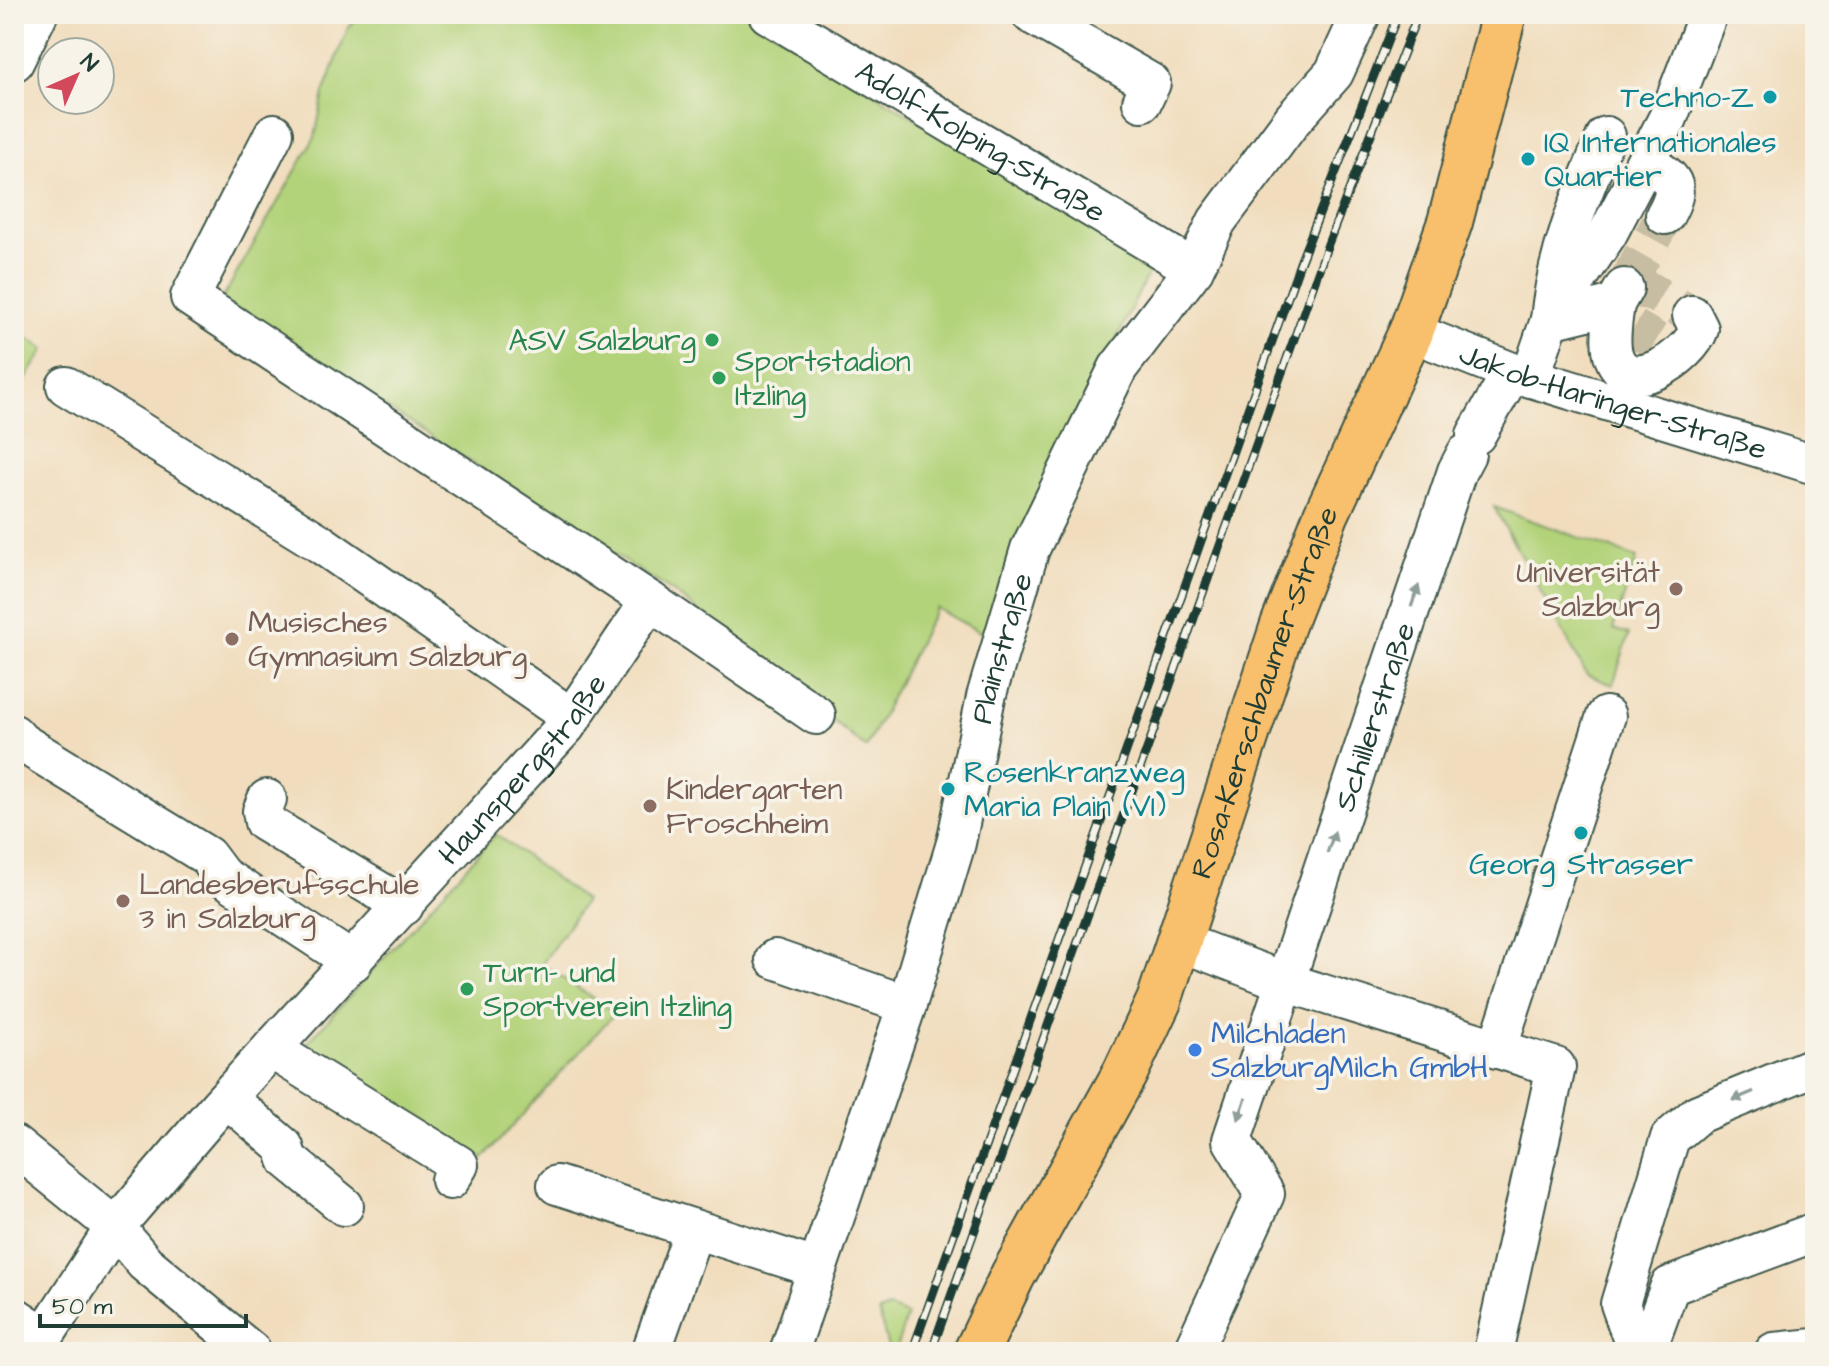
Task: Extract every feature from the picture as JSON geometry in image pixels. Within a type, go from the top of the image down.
[{"type":"main road","name":"Rosa-Kerschbaumer-Straße","points":[[976,1352],[1013,1275],[1125,1073],[1159,1001],[1283,625],[1326,515],[1411,332],[1450,222],[1504,14]]},
{"type":"street","points":[[14,62],[38,14]]},
{"type":"street","name":"Adolf-Kolping-Straße","points":[[768,14],[1194,269]]},
{"type":"street","points":[[1031,14],[1151,83],[1142,102]]},
{"type":"street","name":"Plainstraße","points":[[805,1335],[816,1268],[907,1005],[956,843],[986,697],[1030,549],[1118,368],[1194,269],[1217,221],[1293,119],[1334,73],[1361,14]]},
{"type":"street","name":"Schillerstraße","points":[[1192,1352],[1265,1194],[1232,1140],[1457,471],[1471,445],[1521,375],[1550,320],[1608,233],[1668,118],[1706,19]]},
{"type":"street","points":[[274,133],[190,297],[650,601],[816,715]]},
{"type":"street","points":[[1606,136],[1571,220],[1554,281],[1550,320],[1649,321]]},
{"type":"street","points":[[1645,163],[1670,178],[1674,188],[1675,197],[1665,215]]},
{"type":"street","name":"Jakob-Haringer-Straße","points":[[1411,332],[1521,375],[1815,465]]},
{"type":"street","points":[[66,386],[318,542],[572,718]]},
{"type":"street","name":"Haunspergstraße","points":[[31,1335],[115,1227],[227,1098],[572,718],[650,601]]},
{"type":"street","points":[[1497,1049],[1606,716]]},
{"type":"street","points":[[14,734],[21,742],[207,856],[222,876],[353,962]]},
{"type":"street","points":[[267,799],[262,811],[264,822],[404,906]]},
{"type":"street","points":[[1178,941],[1285,982],[1556,1067],[1493,1352]]},
{"type":"street","points":[[775,959],[907,1005]]},
{"type":"street","points":[[271,1049],[459,1165],[450,1180]]},
{"type":"street","points":[[1637,1352],[1620,1304],[1670,1138],[1698,1114],[1815,1066]]},
{"type":"street","points":[[227,1098],[284,1147],[288,1160],[344,1206]]},
{"type":"street","points":[[14,1145],[115,1227],[145,1263],[252,1352]]},
{"type":"street","points":[[557,1185],[816,1268]]},
{"type":"street","points":[[651,1352],[694,1230]]},
{"type":"street","points":[[1646,1352],[1670,1286],[1815,1232]]},
{"type":"street","points":[[1774,1352],[1815,1348]]},
{"type":"green space","name":"Sportstadion Itzling","points":[[361,14],[746,14],[1152,265],[1062,454],[987,636],[936,608],[866,748],[679,596],[221,301],[315,137],[324,93],[348,28]]},
{"type":"green space","points":[[14,329],[45,349],[14,398]]},
{"type":"green space","points":[[1494,507],[1637,558],[1613,629],[1629,634],[1613,685],[1587,675]]},
{"type":"green space","name":"Turn- und Sportverein Itzling","points":[[496,834],[585,901],[542,964],[615,1013],[477,1165],[298,1053]]},
{"type":"green space","points":[[888,1308],[907,1315],[895,1352],[889,1352],[879,1312]]},
{"type":"tunnel","points":[[1624,288],[1665,215]]},
{"type":"tunnel","points":[[1624,288],[1650,291],[1692,315]]},
{"type":"tunnel","points":[[1634,328],[1656,341]]},
{"type":"railway","points":[[912,1352],[1300,263],[1398,14]]},
{"type":"railway","points":[[931,1352],[1328,244],[1418,14]]},
{"type":"place","name":"Techno-Z","points":[[1770,97]]},
{"type":"place","name":"IQ Internationales Quartier","points":[[1528,159]]},
{"type":"place","name":"ASV Salzburg","points":[[712,340]]},
{"type":"place","name":"Sportstadion Itzling","points":[[719,378]]},
{"type":"place","name":"Universität Salzburg","points":[[1676,589]]},
{"type":"place","name":"Musisches Gymnasium Salzburg","points":[[232,639]]},
{"type":"place","name":"Rosenkranzweg Maria Plain (VI)","points":[[948,789]]},
{"type":"place","name":"Kindergarten Froschheim","points":[[650,806]]},
{"type":"place","name":"Georg Strasser","points":[[1581,833]]},
{"type":"place","name":"Landesberufsschule 3 in Salzburg","points":[[123,901]]},
{"type":"place","name":"Turn- und Sportverein Itzling","points":[[467,989]]},
{"type":"place","name":"Milchladen SalzburgMilch GmbH","points":[[1195,1050]]}]
